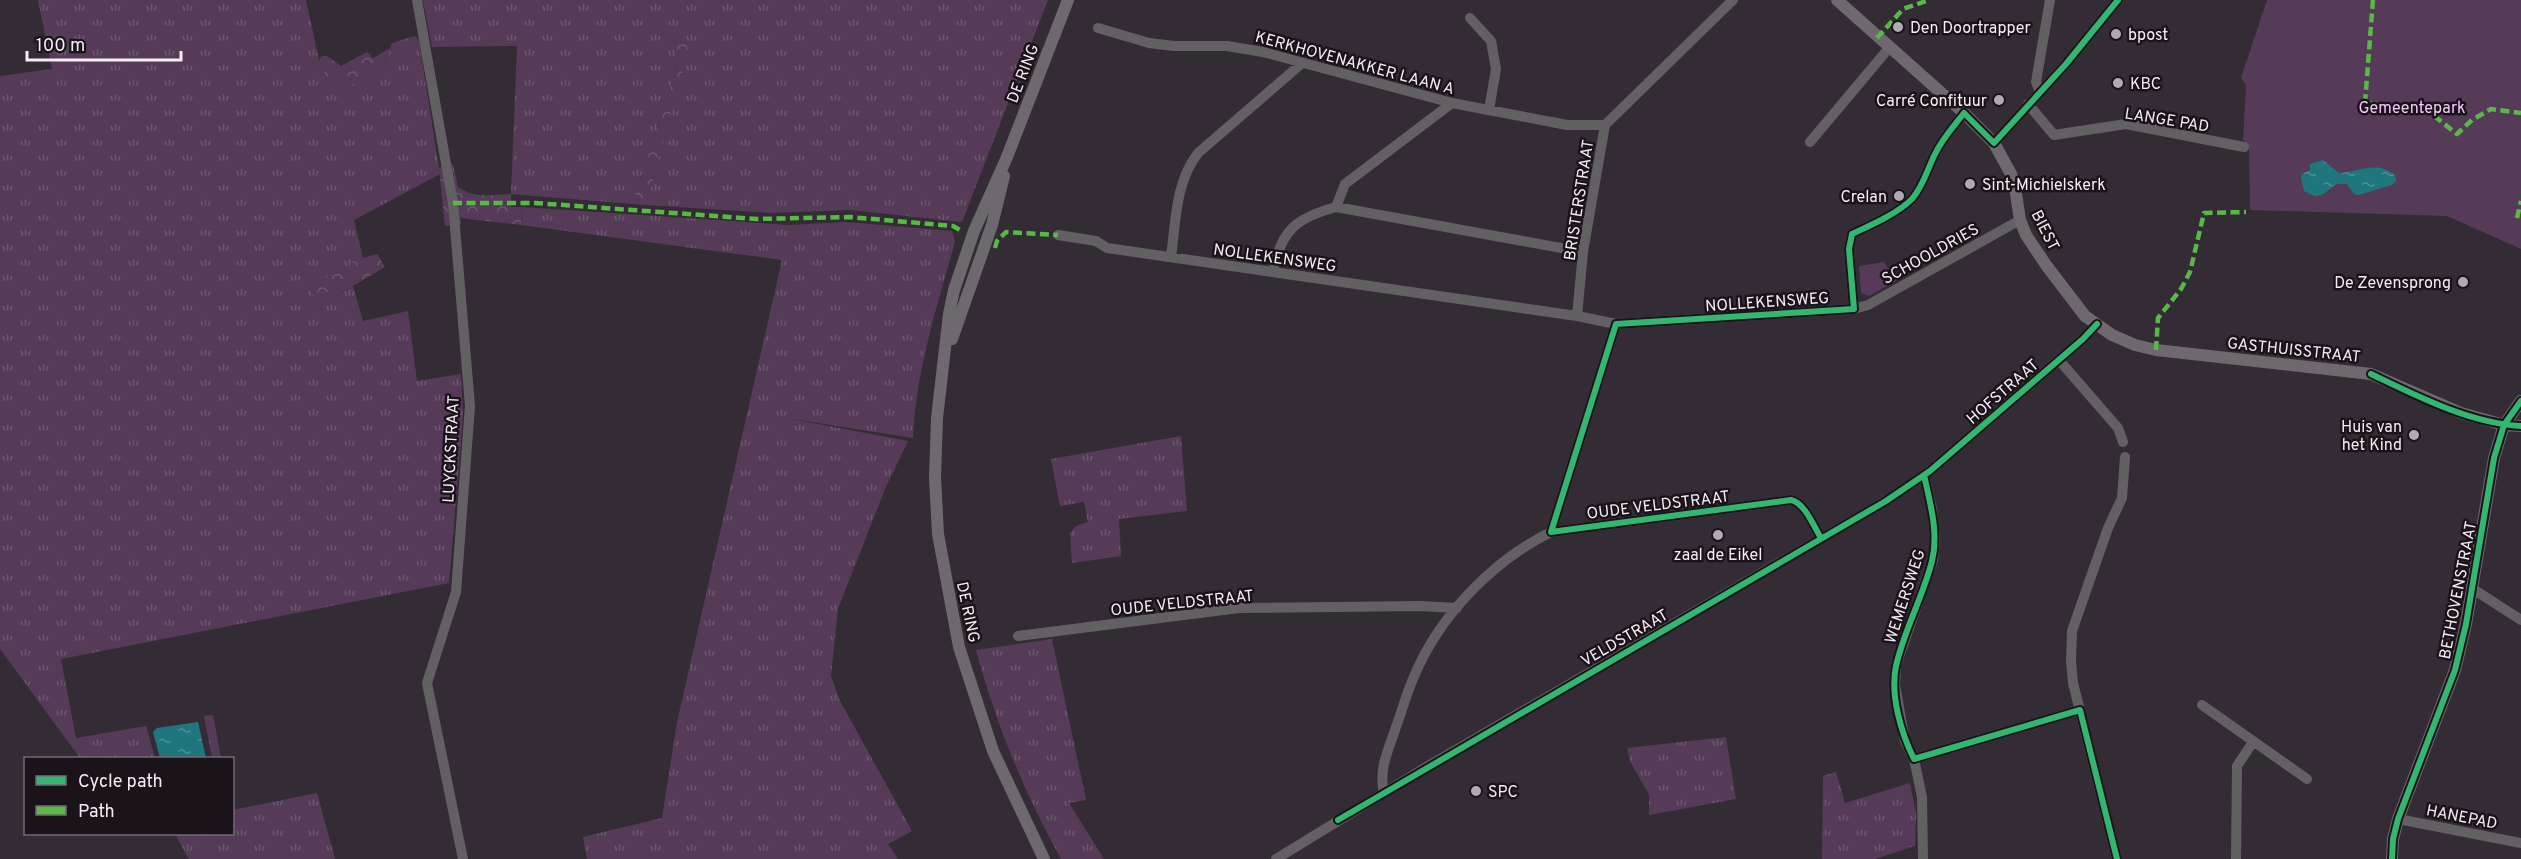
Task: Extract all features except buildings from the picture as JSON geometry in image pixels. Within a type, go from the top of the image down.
[{"type":"main road","name":"DE RING","points":[[1044,859],[993,751],[959,647],[938,534],[935,477],[937,418],[954,290],[978,221],[1007,157],[1068,0]]},
{"type":"main road","name":"BIEST","points":[[1836,0],[1964,113],[1994,143],[2005,161],[2015,187],[2020,220],[2046,265],[2085,316],[2097,324]]},
{"type":"main road","name":"GASTHUISSTRAAT","points":[[2097,324],[2120,338],[2156,350],[2371,374],[2461,413],[2504,425],[2521,426]]},
{"type":"main road","name":"BETHOVENSTRAAT","points":[[2392,859],[2393,839],[2398,819],[2455,670],[2473,589],[2494,458],[2504,425],[2521,401]]},
{"type":"street","name":"LUYCKSTRAAT","points":[[417,0],[453,203],[470,406],[456,592],[427,683],[464,859]]},
{"type":"street","name":"BRISTERSTRAAT","points":[[1577,316],[1583,252],[1605,125],[1733,0]]},
{"type":"street","points":[[2040,92],[2037,82],[2050,0]]},
{"type":"street","points":[[1994,143],[2118,0]]},
{"type":"street","points":[[1470,18],[1491,42],[1496,69],[1490,110]]},
{"type":"street","name":"KERKHOVENAKKER LAAN A","points":[[1098,28],[1149,43],[1174,46],[1227,46],[1263,52],[1452,103],[1567,125],[1605,125]]},
{"type":"street","points":[[1810,142],[1889,48]]},
{"type":"street","points":[[1171,257],[1179,198],[1187,167],[1204,147],[1301,64]]},
{"type":"street","points":[[1336,207],[1345,184],[1452,103]]},
{"type":"street","name":"LANGE PAD","points":[[2028,104],[2054,135],[2126,124],[2244,147]]},
{"type":"street","name":"NOLLEKENSWEG","points":[[1058,236],[1096,241],[1107,248],[1577,316],[1616,324],[1854,309],[1849,249],[1852,234],[1903,206],[1912,198],[1926,179],[1934,154],[1943,139],[1964,113]]},
{"type":"street","points":[[1273,272],[1277,251],[1286,233],[1310,214],[1336,207],[1583,252]]},
{"type":"street","name":"SCHOOLDRIES","points":[[1854,309],[1868,305],[2020,220]]},
{"type":"street","points":[[1551,532],[1616,324]]},
{"type":"street","name":"HOFSTRAAT","points":[[1924,475],[2059,360],[2097,324]]},
{"type":"street","name":"HOFSTRAAT","points":[[2059,360],[2118,429],[2123,442]]},
{"type":"street","points":[[2117,859],[2080,710],[2071,661],[2072,631],[2108,528],[2122,498],[2125,457]]},
{"type":"street","name":"VELDSTRAAT","points":[[1276,859],[1924,475]]},
{"type":"street","name":"WEMERSWEG","points":[[1923,859],[1922,797],[1914,759],[1905,741],[1895,685],[1896,665],[1933,560],[1935,539],[1932,509],[1924,475]]},
{"type":"street","name":"OUDE VELDSTRAAT","points":[[1384,793],[1380,774],[1413,677],[1457,608],[1492,570],[1528,543],[1551,532],[1791,500],[1796,501],[1802,508],[1821,538]]},
{"type":"street","points":[[2473,589],[2521,620]]},
{"type":"street","name":"OUDE VELDSTRAAT","points":[[1018,636],[1239,608],[1420,606],[1457,608]]},
{"type":"street","points":[[2202,705],[2307,779]]},
{"type":"street","points":[[1914,759],[2080,710]]},
{"type":"street","points":[[2236,859],[2237,766],[2253,742]]},
{"type":"street","name":"HANEPAD","points":[[2398,819],[2521,843]]},
{"type":"green space","points":[[38,0],[306,0],[319,60],[329,84],[339,78],[384,68],[392,43],[415,36],[419,41],[440,174],[354,220],[363,258],[310,287],[319,306],[353,286],[363,321],[408,311],[417,381],[461,374],[463,416],[449,583],[61,659],[76,738],[146,726],[155,757],[79,757],[0,649],[0,76],[52,69]]},
{"type":"green space","points":[[423,0],[1048,0],[962,222],[850,210],[770,213],[646,205],[689,46],[674,41],[678,64],[632,204],[511,194],[517,46],[432,47]]},
{"type":"green space","name":"Gemeentepark","points":[[2267,0],[2521,0],[2521,249],[2447,216],[2250,210],[2249,148],[2243,140],[2246,85],[2241,78]]},
{"type":"green space","points":[[673,41],[690,45],[646,205],[632,204],[678,64]]},
{"type":"green space","points":[[390,48],[384,68],[344,88],[339,79],[329,84],[319,60],[322,56],[327,56],[341,66],[367,52],[373,58]]},
{"type":"green space","points":[[453,164],[458,187],[464,191],[483,195],[511,194],[511,207],[522,207],[521,225],[460,218],[461,224],[445,226],[439,168]]},
{"type":"green space","points":[[522,207],[789,225],[846,222],[952,231],[955,242],[923,363],[913,438],[786,418],[908,441],[885,489],[838,609],[831,676],[840,701],[912,831],[888,844],[898,859],[587,859],[583,837],[662,818],[677,722],[782,260],[521,225]]},
{"type":"green space","points":[[377,254],[385,267],[319,306],[310,287],[363,258]]},
{"type":"green space","points":[[1884,262],[1896,281],[1869,296],[1861,293],[1859,266]]},
{"type":"green space","points":[[1181,436],[1187,511],[1119,519],[1121,556],[1072,563],[1070,533],[1076,526],[1088,522],[1084,502],[1060,506],[1051,459]]},
{"type":"green space","points":[[1052,639],[1086,800],[1069,803],[1104,859],[1061,859],[1012,757],[976,650]]},
{"type":"green space","points":[[213,715],[221,757],[212,757],[204,716]]},
{"type":"green space","points":[[1726,737],[1736,799],[1649,815],[1649,795],[1630,761],[1627,748]]},
{"type":"green space","points":[[1836,772],[1845,803],[1910,783],[1916,814],[1915,846],[1875,859],[1822,859],[1823,776]]},
{"type":"green space","points":[[317,793],[335,859],[189,859],[176,835],[234,835],[234,810]]},
{"type":"water","points":[[2323,160],[2339,173],[2381,168],[2395,175],[2396,181],[2392,185],[2358,195],[2354,194],[2347,184],[2336,184],[2317,196],[2304,191],[2302,174],[2310,170],[2310,164]]},
{"type":"water","points":[[198,722],[206,757],[160,757],[153,732],[157,728]]},
{"type":"marked path","points":[[1877,38],[1903,9],[1929,0]]},
{"type":"marked path","points":[[2373,0],[2365,103],[2424,108],[2457,134],[2472,120],[2491,109],[2521,113]]},
{"type":"marked path","points":[[2517,218],[2521,201]]},
{"type":"marked path","points":[[453,203],[535,203],[757,219],[850,217],[953,226],[960,230]]},
{"type":"marked path","points":[[2156,350],[2158,318],[2181,289],[2190,272],[2204,213],[2246,212]]},
{"type":"marked path","points":[[995,248],[997,241],[1006,232],[1058,235]]},
{"type":"cycle path","points":[[1821,538],[1805,510],[1791,500],[1551,532],[1616,324],[1854,309],[1849,249],[1852,234],[1891,214],[1912,199],[1941,143],[1964,113],[1994,143],[2066,64],[2118,0]]},
{"type":"cycle path","points":[[1338,820],[1886,501],[1930,471],[2083,339],[2097,324]]},
{"type":"cycle path","points":[[2371,374],[2463,414],[2482,420],[2521,426]]},
{"type":"cycle path","points":[[2392,859],[2393,839],[2398,819],[2455,670],[2466,624],[2494,458],[2504,425],[2521,401]]},
{"type":"cycle path","points":[[1924,475],[1933,518],[1934,550],[1928,574],[1899,653],[1894,689],[1898,714],[1914,759],[2080,710],[2117,859]]},
{"type":"place","name":"Den Doortrapper","points":[[1898,27]]},
{"type":"place","name":"bpost","points":[[2116,34]]},
{"type":"place","name":"KBC","points":[[2118,83]]},
{"type":"place","name":"Carré Confituur","points":[[1999,100]]},
{"type":"place","name":"Sint-Michielskerk","points":[[1970,184]]},
{"type":"place","name":"Crelan","points":[[1899,196]]},
{"type":"place","name":"De Zevensprong","points":[[2463,282]]},
{"type":"place","name":"Huis van het Kind","points":[[2414,435]]},
{"type":"place","name":"zaal de Eikel","points":[[1718,535]]},
{"type":"place","name":"SPC","points":[[1476,791]]}]
